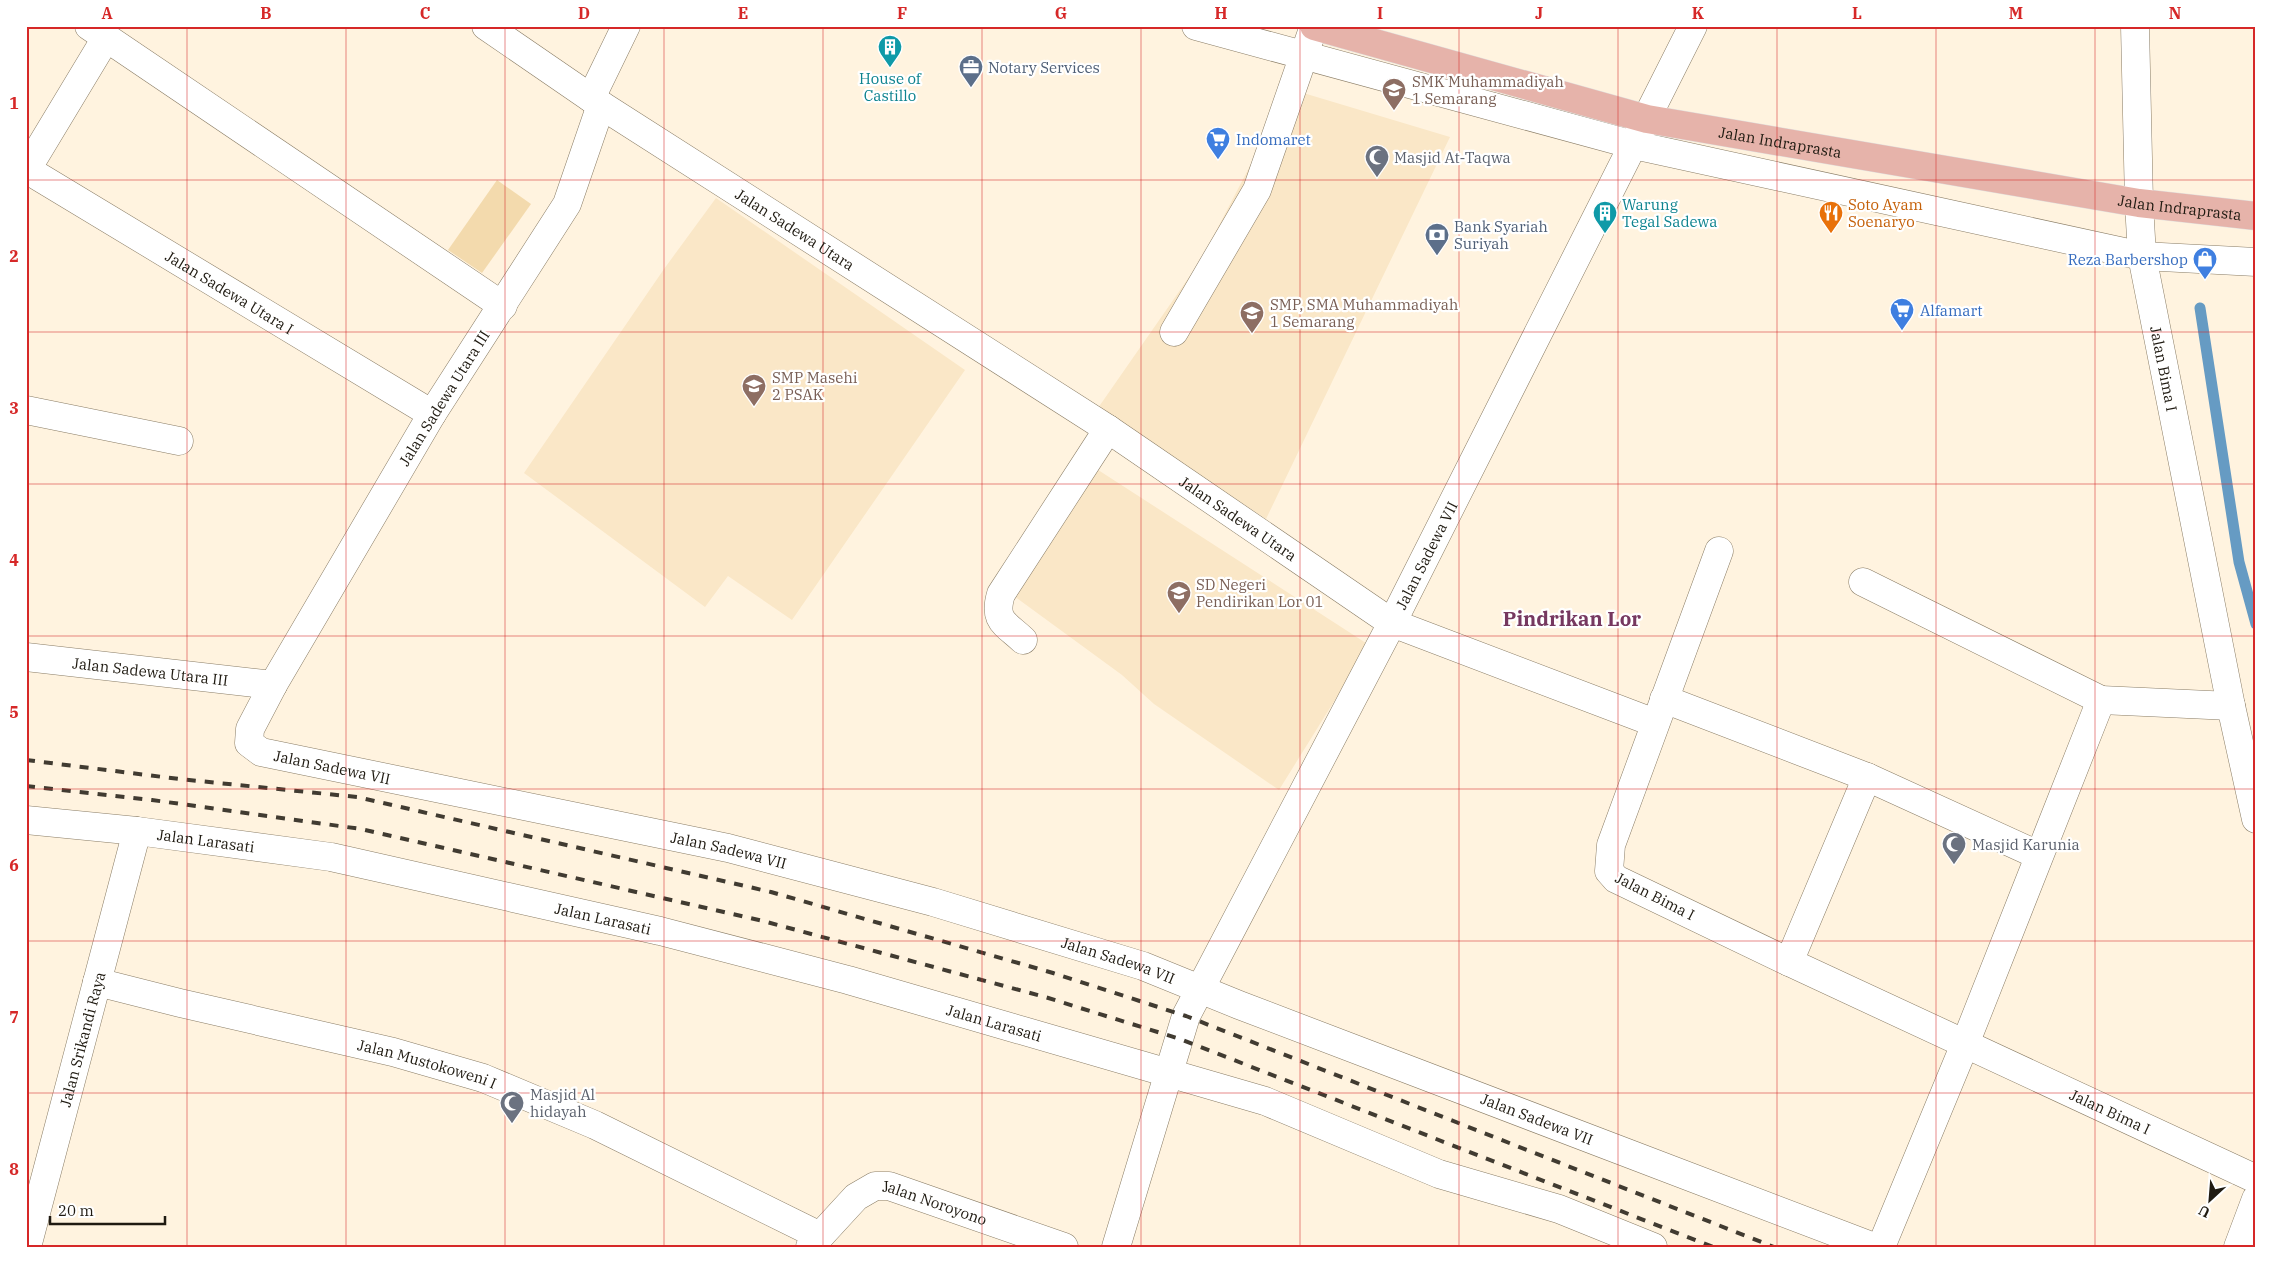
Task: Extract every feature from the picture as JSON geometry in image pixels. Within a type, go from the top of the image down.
[{"type":"main road","name":"Jalan Indraprasta","points":[[1314,26],[1646,119],[2139,203],[2256,216]]},
{"type":"street","name":"Jalan Sadewa Utara","points":[[486,26],[596,102],[1108,429],[1392,623]]},
{"type":"street","name":"Jalan Sadewa Utara III","points":[[248,743],[250,729],[273,685],[432,414],[503,306],[566,204],[596,102],[626,26]]},
{"type":"street","points":[[1196,26],[1634,146],[2142,256],[2256,262]]},
{"type":"street","points":[[1174,332],[1257,190],[1314,26]]},
{"type":"street","name":"Jalan Sadewa VII","points":[[1196,999],[1392,623],[1693,26]]},
{"type":"street","name":"Jalan Bima I","points":[[2135,26],[2142,256],[2230,706],[2256,819]]},
{"type":"street","points":[[26,169],[97,32],[503,306]]},
{"type":"street","name":"Jalan Sadewa Utara I","points":[[26,169],[432,414]]},
{"type":"street","points":[[26,410],[179,441]]},
{"type":"street","points":[[1023,640],[999,618],[997,607],[1001,594],[1108,429]]},
{"type":"street","name":"Jalan Bima I","points":[[1719,551],[1611,845],[1608,871],[1616,879],[1789,962],[2256,1179]]},
{"type":"street","points":[[1863,582],[2101,700],[2230,706]]},
{"type":"street","points":[[1392,623],[1867,777],[2038,855]]},
{"type":"street","name":"Jalan Sadewa Utara III","points":[[26,657],[273,685]]},
{"type":"street","points":[[1881,1247],[1965,1044],[2038,855],[2101,700]]},
{"type":"street","name":"Jalan Sadewa VII","points":[[248,743],[260,752],[728,848],[933,902],[1143,966],[1196,999],[1874,1247]]},
{"type":"street","points":[[1789,962],[1867,777]]},
{"type":"street","name":"Jalan Larasati","points":[[26,820],[137,831],[332,857],[660,931],[848,980],[1265,1101],[1440,1174],[1559,1209],[1653,1247]]},
{"type":"street","name":"Jalan Srikandi Raya","points":[[27,1247],[137,831]]},
{"type":"street","name":"Jalan Mustokoweni I","points":[[97,982],[393,1052],[483,1078],[596,1125],[815,1241]]},
{"type":"street","points":[[1116,1247],[1168,1074],[1196,999]]},
{"type":"street","name":"Jalan Noroyono","points":[[815,1241],[856,1197],[875,1186],[889,1186],[1064,1247]]},
{"type":"street","points":[[2238,1247],[2256,1199]]},
{"type":"shaded area","name":"SMP, SMA Muhammadiyah 1 Semarang","points":[[1290,89],[1450,137],[1266,519],[1098,408],[1201,260]]},
{"type":"shaded area","points":[[497,180],[531,204],[482,273],[448,250]]},
{"type":"shaded area","name":"SMP Masehi 2 PSAK","points":[[716,198],[965,370],[792,620],[728,576],[705,607],[524,473],[664,269]]},
{"type":"shaded area","name":"SD Negeri Pendirikan Lor 01","points":[[1075,455],[1369,645],[1279,790],[1154,704],[1122,675],[995,582]]},
{"type":"waterway","points":[[2200,308],[2239,562],[2256,624]]},
{"type":"railway","points":[[26,760],[179,779],[357,797],[771,892],[1053,973],[1186,1016],[1774,1247]]},
{"type":"railway","points":[[26,786],[152,800],[361,829],[763,921],[1045,997],[1180,1039],[1713,1247]]},
{"type":"place","name":"House of Castillo","points":[[890,68]]},
{"type":"place","name":"Notary Services","points":[[971,88]]},
{"type":"place","name":"SMK Muhammadiyah 1 Semarang","points":[[1394,111]]},
{"type":"place","name":"Indomaret","points":[[1218,160]]},
{"type":"place","name":"Masjid At-Taqwa","points":[[1377,178]]},
{"type":"place","name":"Warung Tegal Sadewa","points":[[1605,234]]},
{"type":"place","name":"Soto Ayam Soenaryo","points":[[1831,234]]},
{"type":"place","name":"Bank Syariah Suriyah","points":[[1437,256]]},
{"type":"place","name":"Reza Barbershop","points":[[2205,280]]},
{"type":"place","name":"Alfamart","points":[[1902,331]]},
{"type":"place","name":"SMP, SMA Muhammadiyah 1 Semarang","points":[[1252,334]]},
{"type":"place","name":"SMP Masehi 2 PSAK","points":[[754,407]]},
{"type":"place","name":"SD Negeri Pendirikan Lor 01","points":[[1179,614]]},
{"type":"place","name":"Masjid Karunia","points":[[1954,865]]},
{"type":"place","name":"Masjid Al hidayah","points":[[512,1124]]},
{"type":"district","name":"Pindrikan Lor","points":[[1572,618]]}]
